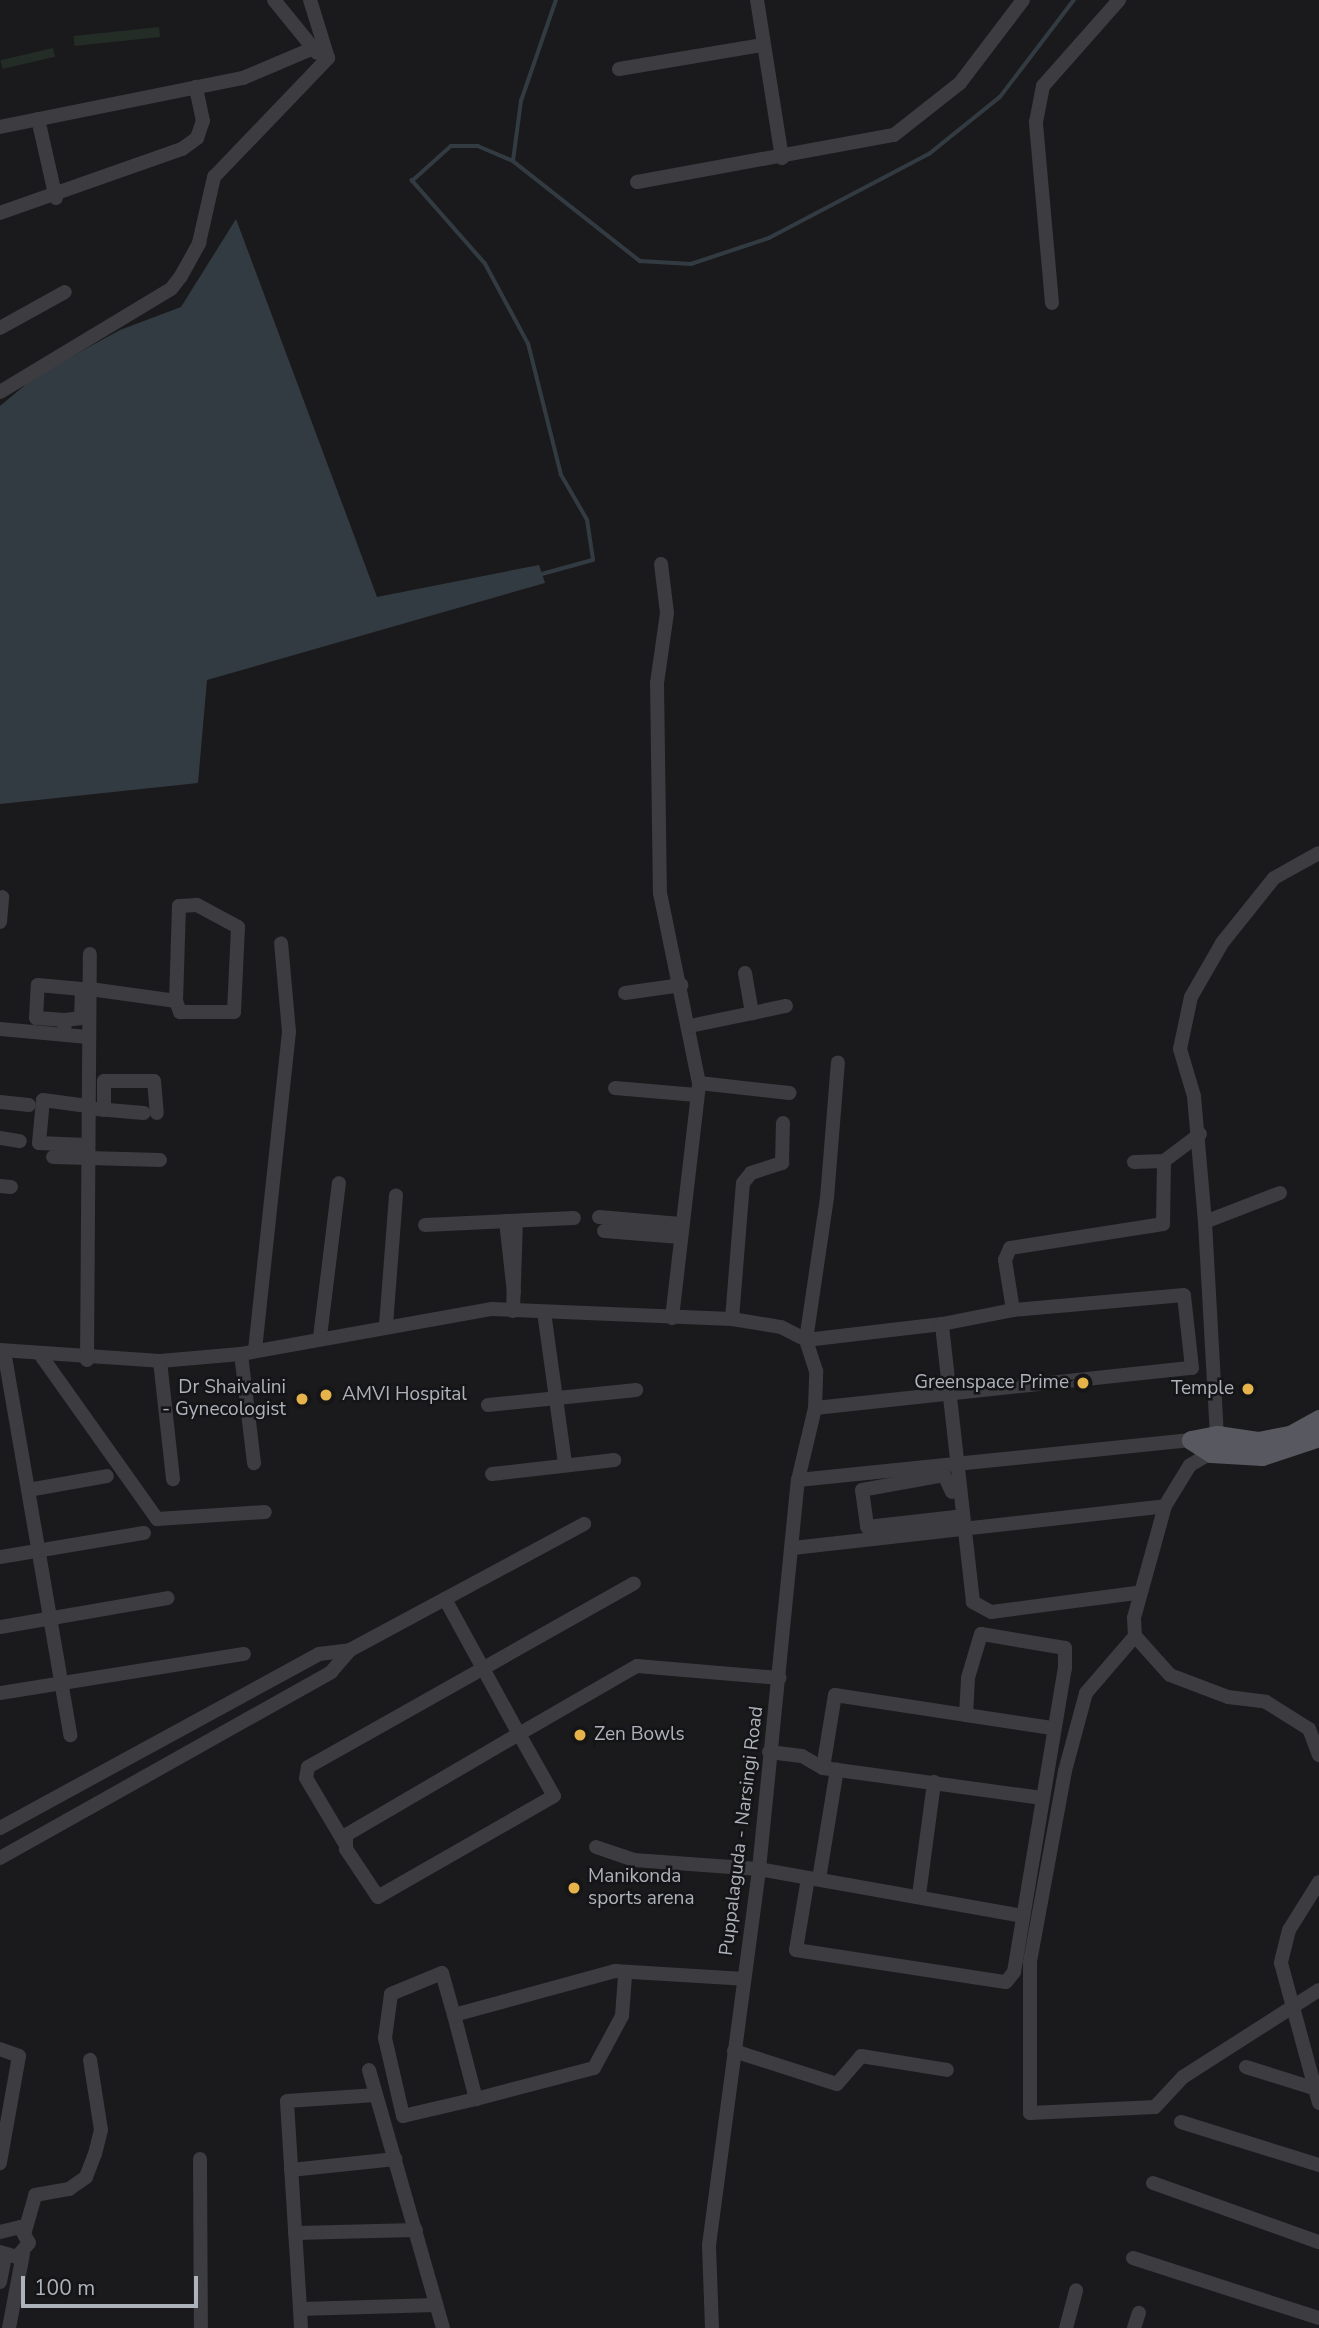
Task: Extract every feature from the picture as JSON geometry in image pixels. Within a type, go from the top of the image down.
[{"type":"main road","points":[[1214,1444],[1290,1436],[1319,1419]]},
{"type":"main road","points":[[1191,1440],[1262,1456],[1319,1437]]},
{"type":"street","points":[[274,0],[309,50],[327,58]]},
{"type":"street","points":[[310,0],[327,58]]},
{"type":"street","points":[[757,0],[782,158]]},
{"type":"street","points":[[637,182],[782,158],[894,135],[960,83],[1023,0]]},
{"type":"street","points":[[1052,303],[1036,122],[1043,86],[1119,0]]},
{"type":"street","points":[[619,69],[763,45]]},
{"type":"street","points":[[0,127],[243,79],[309,50]]},
{"type":"street","points":[[0,392],[171,289],[200,243],[214,177],[327,58]]},
{"type":"street","points":[[0,213],[56,198],[197,138],[202,121],[196,87]]},
{"type":"street","points":[[38,119],[56,198]]},
{"type":"street","points":[[0,328],[65,292]]},
{"type":"street","points":[[661,564],[667,613],[657,683],[660,893],[690,1026],[698,1089],[672,1318]]},
{"type":"street","points":[[1319,853],[1274,878],[1222,943],[1191,997],[1180,1049],[1200,1134],[1214,1444],[1190,1465],[1166,1506],[1136,1593],[1135,1636],[1086,1693],[1065,1771],[1030,1962],[1030,2113],[1155,2107],[1183,2077],[1291,2012],[1319,1990]]},
{"type":"street","points":[[0,922],[2,897]]},
{"type":"street","points":[[197,905],[238,927],[236,1010],[180,1012],[176,1001],[179,906],[197,905]]},
{"type":"street","points":[[254,1463],[248,1352],[289,1032],[281,943]]},
{"type":"street","points":[[87,1360],[85,1107],[90,954]]},
{"type":"street","points":[[745,973],[752,1013]]},
{"type":"street","points":[[625,993],[681,985]]},
{"type":"street","points":[[90,989],[176,1001]]},
{"type":"street","points":[[690,1026],[786,1006]]},
{"type":"street","points":[[0,1029],[65,1027],[88,1037]]},
{"type":"street","points":[[806,1340],[827,1198],[838,1062]]},
{"type":"street","points":[[88,1072],[167,1076]]},
{"type":"street","points":[[104,1110],[106,1080],[153,1080],[151,1113],[104,1110],[43,1100],[38,1143],[160,1160]]},
{"type":"street","points":[[615,1088],[789,1093]]},
{"type":"street","points":[[0,1102],[29,1105]]},
{"type":"street","points":[[732,1319],[743,1183],[751,1173],[782,1163],[783,1123]]},
{"type":"street","points":[[1134,1163],[1164,1161],[1200,1134]]},
{"type":"street","points":[[0,1138],[20,1141]]},
{"type":"street","points":[[53,1157],[85,1149]]},
{"type":"street","points":[[1013,1310],[1005,1260],[1010,1248],[1163,1224],[1164,1161]]},
{"type":"street","points":[[320,1338],[339,1183]]},
{"type":"street","points":[[1205,1222],[1280,1193]]},
{"type":"street","points":[[386,1325],[396,1195]]},
{"type":"street","points":[[425,1225],[574,1218]]},
{"type":"street","points":[[511,1221],[513,1311]]},
{"type":"street","points":[[601,1224],[681,1231]]},
{"type":"street","points":[[70,1735],[2,1351],[87,1360],[160,1361],[248,1352],[461,1312],[513,1311],[732,1319],[781,1327],[806,1340],[942,1324],[1013,1310],[1184,1295],[1192,1368],[815,1408]]},
{"type":"street","points":[[544,1312],[565,1464]]},
{"type":"street","points":[[942,1324],[947,1392],[957,1460],[959,1527]]},
{"type":"street","name":"Puppalaguda - Narsingi Road","points":[[712,2328],[709,2245],[759,1869],[798,1480],[815,1408],[816,1371],[806,1340]]},
{"type":"street","points":[[42,1357],[157,1520],[265,1512]]},
{"type":"street","points":[[160,1361],[173,1479]]},
{"type":"street","points":[[488,1405],[636,1390]]},
{"type":"street","points":[[798,1480],[957,1460],[1191,1440]]},
{"type":"street","points":[[492,1474],[614,1460]]},
{"type":"street","points":[[959,1527],[867,1527],[862,1486],[944,1475],[959,1527],[973,1602],[982,1611],[1136,1593]]},
{"type":"street","points":[[28,1490],[107,1476]]},
{"type":"street","points":[[793,1548],[959,1527],[1166,1506]]},
{"type":"street","points":[[0,1828],[319,1654],[350,1650],[584,1524]]},
{"type":"street","points":[[0,1557],[144,1533]]},
{"type":"street","points":[[445,1599],[482,1666],[519,1734],[554,1796],[384,1896],[373,1893],[305,1771],[482,1666],[634,1583]]},
{"type":"street","points":[[0,1627],[168,1598]]},
{"type":"street","points":[[967,1715],[968,1678],[981,1634],[1001,1633],[1065,1648],[1014,1972],[1006,1982],[796,1950],[813,1878],[830,1769],[835,1695],[1052,1728]]},
{"type":"street","points":[[1135,1636],[1170,1675],[1228,1697],[1266,1702],[1309,1729],[1319,1755]]},
{"type":"street","points":[[0,1858],[331,1672],[350,1650]]},
{"type":"street","points":[[0,1693],[244,1654]]},
{"type":"street","points":[[344,1842],[519,1734],[637,1666],[779,1678]]},
{"type":"street","points":[[769,1752],[802,1756],[830,1769],[1042,1798]]},
{"type":"street","points":[[919,1895],[934,1782]]},
{"type":"street","points":[[596,1847],[634,1860],[759,1869],[919,1895],[1022,1916]]},
{"type":"street","points":[[1319,1882],[1289,1930],[1281,1963],[1291,2012],[1319,2103]]},
{"type":"street","points":[[454,2015],[615,1971],[625,1976],[744,1979]]},
{"type":"street","points":[[476,2099],[442,1973],[391,1994],[385,2038],[403,2116],[476,2099],[594,2068],[622,2016],[625,1976]]},
{"type":"street","points":[[0,2049],[19,2056],[5,2108],[0,2163]]},
{"type":"street","points":[[734,2051],[837,2084],[861,2056],[947,2070]]},
{"type":"street","points":[[9,2328],[25,2231],[35,2195],[69,2189],[86,2177],[95,2154],[101,2130],[90,2060]]},
{"type":"street","points":[[1246,2067],[1313,2088]]},
{"type":"street","points":[[369,2070],[443,2328]]},
{"type":"street","points":[[301,2328],[287,2101],[376,2095]]},
{"type":"street","points":[[1181,2122],[1319,2165]]},
{"type":"street","points":[[200,2159],[201,2328]]},
{"type":"street","points":[[291,2170],[395,2159]]},
{"type":"street","points":[[1153,2183],[1319,2242]]},
{"type":"street","points":[[1,2230],[25,2231]]},
{"type":"street","points":[[295,2233],[416,2230]]},
{"type":"street","points":[[0,2282],[2,2254],[23,2254]]},
{"type":"street","points":[[1133,2258],[1319,2318]]},
{"type":"street","points":[[1066,2328],[1076,2290]]},
{"type":"street","points":[[300,2309],[436,2305]]},
{"type":"street","points":[[1134,2328],[1139,2313]]},
{"type":"shaded area","points":[[159,27],[160,37],[75,46],[73,36]]},
{"type":"shaded area","points":[[53,48],[55,57],[2,69],[0,60]]},
{"type":"shaded area","points":[[236,219],[377,597],[539,565],[545,583],[207,680],[198,783],[0,804],[0,406],[36,376],[120,330],[181,307]]},
{"type":"waterway","points":[[513,161],[521,101],[556,0]]},
{"type":"waterway","points":[[542,574],[593,560],[587,520],[561,475],[528,344],[485,264],[412,181],[451,146],[478,146],[513,161],[640,261],[691,264],[769,238],[929,154],[1000,97],[1074,0]]},
{"type":"place","name":"Greenspace Prime","points":[[1083,1383]]},
{"type":"place","name":"Temple","points":[[1248,1389]]},
{"type":"place","name":"AMVI Hospital","points":[[326,1395]]},
{"type":"place","name":"Dr Shaivalini - Gynecologist","points":[[302,1399]]},
{"type":"place","name":"Zen Bowls","points":[[580,1735]]},
{"type":"place","name":"Manikonda sports arena","points":[[574,1888]]}]
